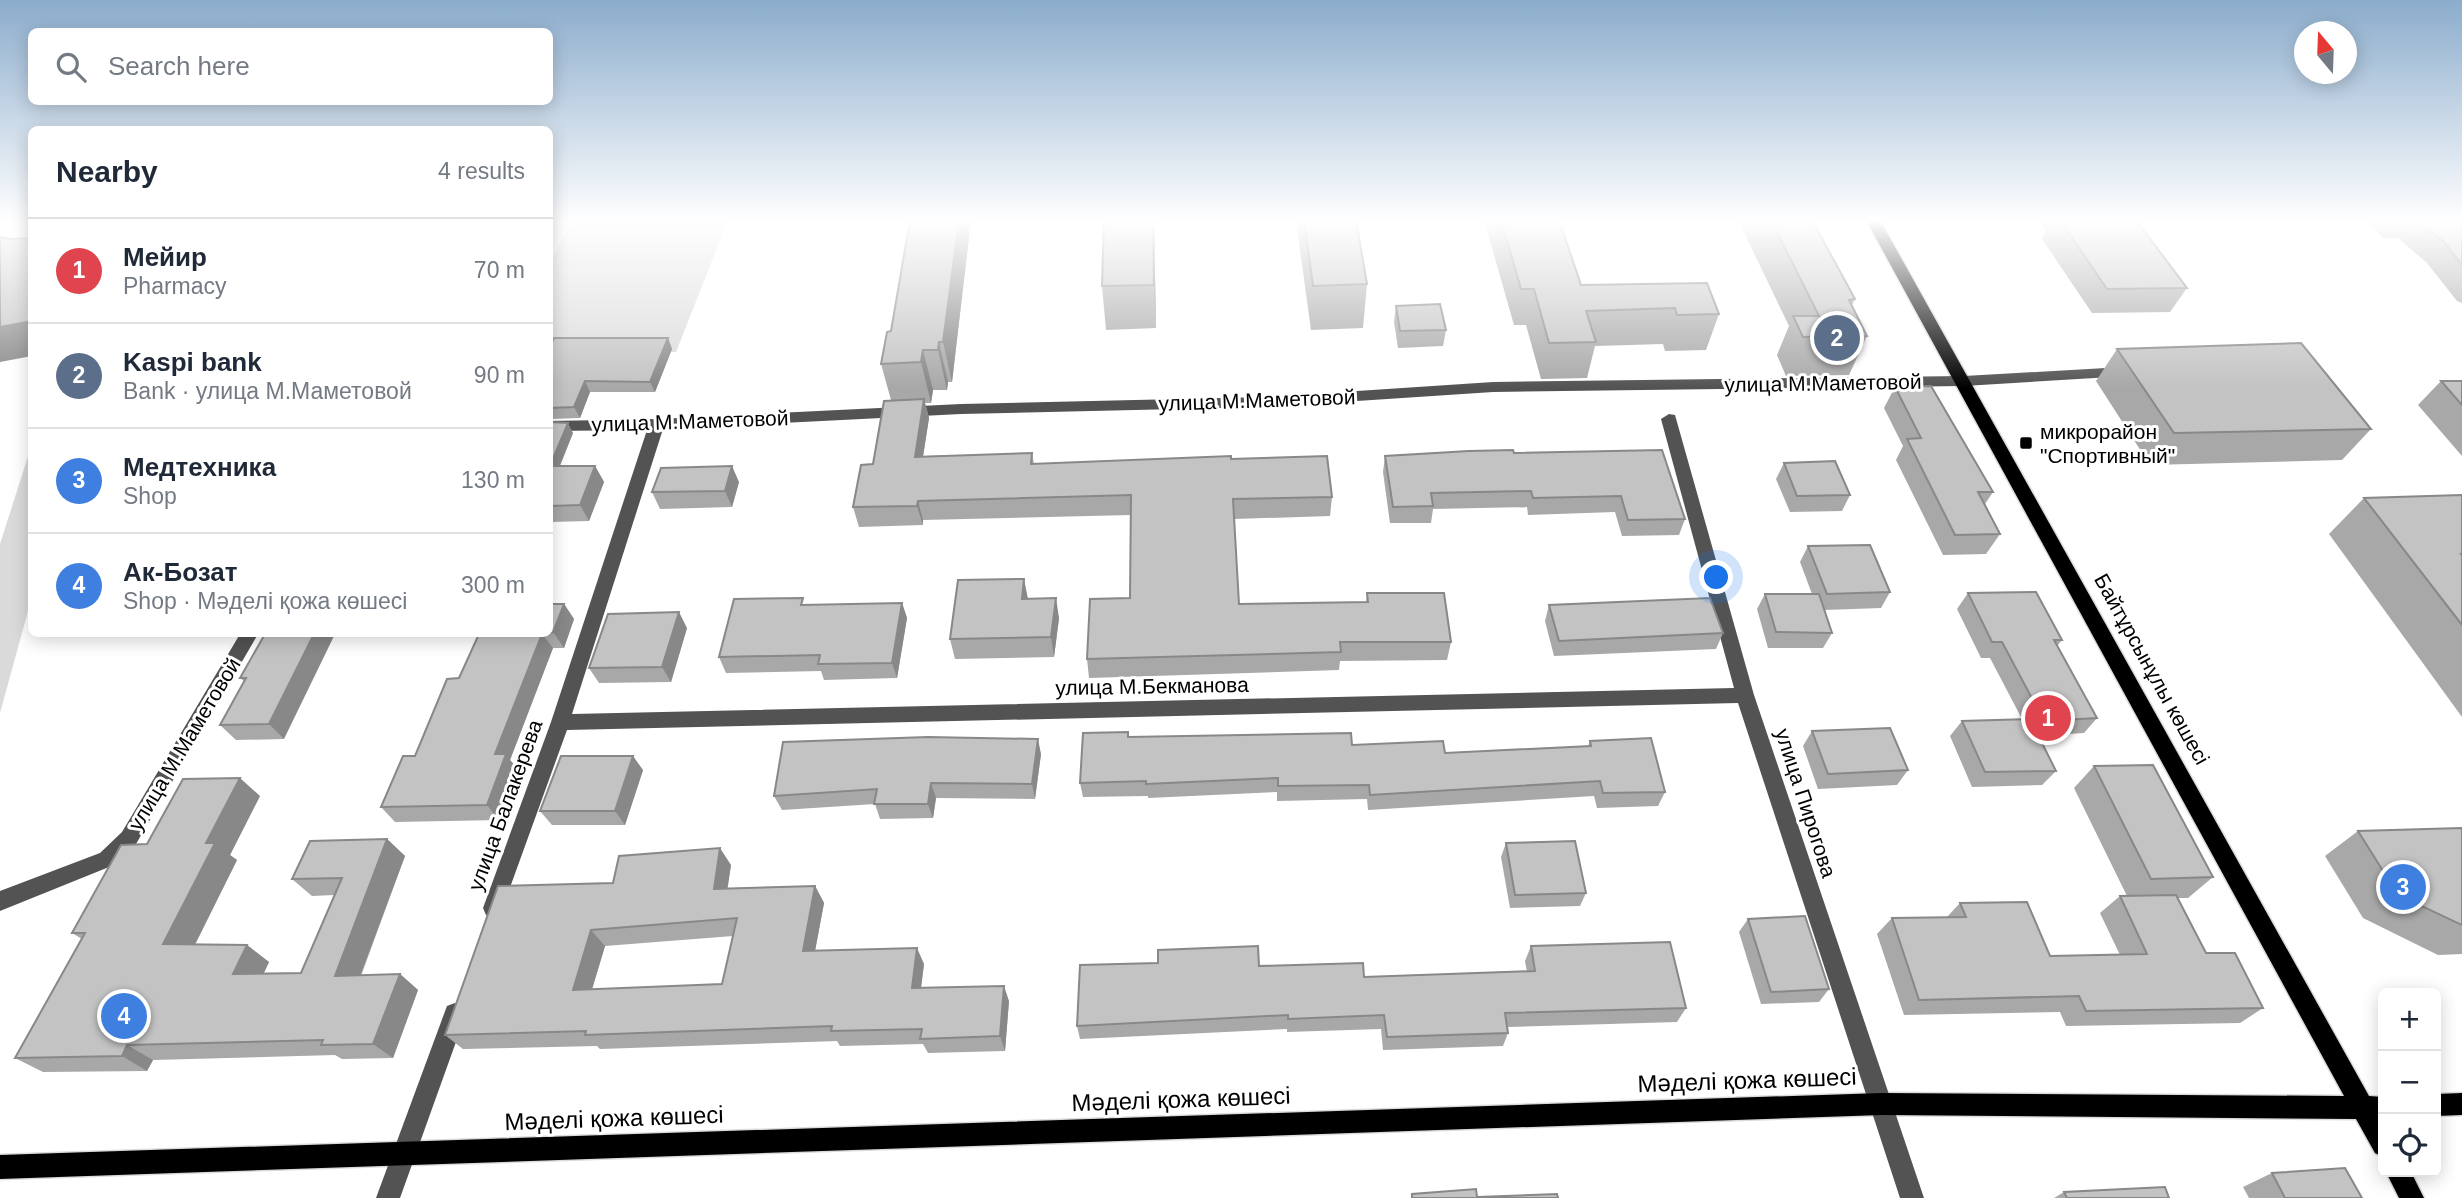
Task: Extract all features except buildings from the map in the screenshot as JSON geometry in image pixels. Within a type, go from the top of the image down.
[{"type":"main road","name":"Байтұрсынұлы көшесі","points":[[1905,276],[2374,1109]]},
{"type":"main road","name":"Мәделі қожа көшесі","points":[[0,1167],[1882,1104],[2374,1109]]},
{"type":"main road","points":[[2441,1105],[2462,1104]]},
{"type":"main road","points":[[2401,1177],[2412,1198]]},
{"type":"street","name":"улица М.Маметовой","points":[[553,426],[657,424],[961,409],[1265,402],[1493,387],[1964,381],[2136,372]]},
{"type":"street","name":"улица Пирогова","points":[[1669,419],[1745,695],[1912,1198]]},
{"type":"street","name":"улица Балакерева","points":[[484,931],[560,722],[657,424]]},
{"type":"street","name":"улица М.Маметовой","points":[[0,900],[107,859],[129,838],[247,637]]},
{"type":"street","name":"улица М.Бекманова","points":[[560,722],[1745,695]]},
{"type":"street","points":[[388,1198],[461,996]]},
{"type":"shaded area","points":[[553,276],[706,276],[676,352],[553,352]]},
{"type":"shaded area","points":[[28,456],[28,611],[0,713],[0,544]]},
{"type":"place","name":"Kaspi bank","points":[[1837,338]]},
{"type":"place","name":"микрорайон \"Спортивный\"","points":[[2026,443]]},
{"type":"place","name":"Мейир","points":[[2048,718]]},
{"type":"place","name":"Медтехника","points":[[2403,887]]},
{"type":"place","name":"Ак-Бозат","points":[[124,1016]]}]
